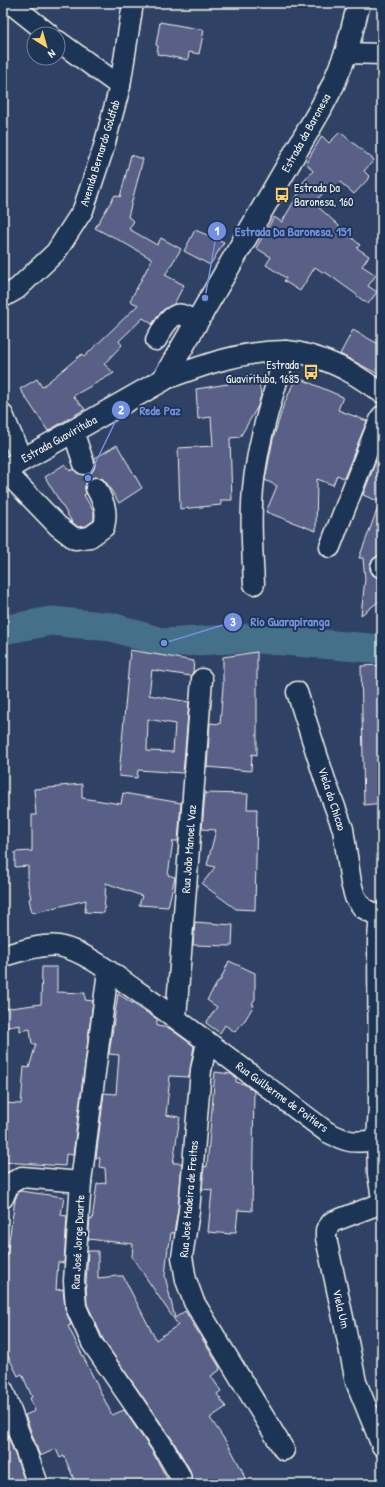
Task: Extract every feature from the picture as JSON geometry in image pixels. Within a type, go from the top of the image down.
[{"type":"main road","name":"Estrada da Baronesa","points":[[163,380],[320,110],[333,85],[346,53],[359,3]]},
{"type":"main road","name":"Estrada Guavirituba","points":[[10,467],[163,380]]},
{"type":"street","points":[[10,3],[39,26]]},
{"type":"street","name":"Avenida Bernardo Goldfab","points":[[3,297],[16,289],[56,252],[82,210],[103,150],[120,86],[133,3]]},
{"type":"street","points":[[66,47],[120,86]]},
{"type":"street","points":[[346,53],[382,54]]},
{"type":"street","points":[[156,340],[171,318],[176,315],[182,314],[196,323]]},
{"type":"street","points":[[254,584],[251,516],[255,467],[262,430],[286,351]]},
{"type":"street","name":"Estrada Guavirituba","points":[[163,380],[204,364],[236,356],[286,351],[318,358],[346,370],[382,393]]},
{"type":"street","points":[[3,414],[10,467],[58,526],[76,539],[90,537],[104,527],[107,515],[102,499],[96,488]]},
{"type":"street","points":[[330,547],[382,416]]},
{"type":"street","points":[[73,431],[84,464]]},
{"type":"street","name":"Rua João Manoel Vaz","points":[[176,1018],[202,679]]},
{"type":"street","name":"Viela do Chicao","points":[[297,692],[325,780],[343,829],[350,883],[355,897],[363,908],[382,918]]},
{"type":"street","points":[[382,922],[379,926],[378,940],[379,1106],[376,1140],[378,1174],[382,1199]]},
{"type":"street","name":"Rua Guilherme de Poitiers","points":[[3,956],[30,948],[58,945],[86,956],[176,1018],[327,1132],[344,1140],[355,1143],[376,1140]]},
{"type":"street","name":"Rua José Jorge Duarte","points":[[108,971],[81,1182],[74,1281],[76,1307],[92,1343],[162,1445],[180,1476],[182,1484]]},
{"type":"street","name":"Rua José Madeira de Freitas","points":[[206,1042],[201,1070],[189,1211],[182,1257],[186,1280],[194,1302],[284,1450]]},
{"type":"street","points":[[3,1198],[10,1184],[22,1177],[81,1182]]},
{"type":"street","name":"Viela Um","points":[[382,1203],[332,1222],[326,1230],[326,1238],[356,1382],[382,1446]]},
{"type":"street","points":[[3,1390],[38,1484]]},
{"type":"building","points":[[160,22],[204,30],[199,54],[189,52],[188,60],[157,54],[158,46],[156,45]]},
{"type":"building","points":[[340,132],[374,160],[364,171],[370,177],[354,194],[340,182],[336,186],[332,183],[314,203],[360,245],[357,248],[369,256],[362,266],[376,275],[368,286],[377,292],[368,304],[325,272],[324,273],[315,267],[300,291],[284,281],[286,278],[266,265],[271,257],[256,248],[274,217],[282,222],[300,191],[298,188],[313,171],[306,163],[322,136],[329,143]]},
{"type":"building","points":[[131,155],[143,159],[128,217],[134,221],[129,229],[157,245],[161,238],[181,249],[165,275],[184,285],[174,304],[163,310],[152,324],[143,318],[119,341],[122,345],[104,364],[114,373],[73,396],[85,409],[48,431],[20,389],[37,379],[42,387],[82,354],[84,357],[138,305],[130,301],[152,259],[95,228],[115,195],[120,197]]},
{"type":"building","points":[[195,230],[224,242],[210,265],[184,251]]},
{"type":"building","points":[[353,330],[382,346],[382,376],[340,354]]},
{"type":"building","points":[[258,375],[261,395],[258,406],[240,437],[230,438],[232,500],[221,500],[221,505],[180,509],[178,448],[213,446],[211,417],[198,419],[196,389],[228,384],[227,379]]},
{"type":"building","points":[[296,377],[343,397],[338,410],[367,421],[344,478],[337,475],[333,485],[317,479],[316,531],[266,512],[277,486],[265,480],[273,439],[283,407]]},
{"type":"building","points":[[117,445],[142,488],[119,503],[102,478],[90,478],[86,482],[86,494],[84,495],[94,512],[94,520],[86,526],[78,527],[72,522],[45,477],[65,464],[70,471],[74,469],[81,475],[88,475],[95,467],[94,457],[95,458]]},
{"type":"building","points":[[382,445],[382,555],[374,558],[370,564],[370,570],[373,575],[378,578],[382,578],[382,599],[361,615],[365,579],[363,558],[359,558],[380,502],[363,495]]},
{"type":"building","points":[[130,650],[194,661],[191,676],[152,670],[149,695],[189,702],[183,773],[138,770],[137,778],[119,776]],"holes":[[[148,719],[175,724],[173,752],[147,751]]]},
{"type":"building","points":[[257,652],[257,755],[252,754],[251,771],[207,767],[210,723],[220,724],[223,686],[223,657]]},
{"type":"building","points":[[382,665],[382,803],[364,805],[361,666]]},
{"type":"building","points":[[82,784],[82,798],[121,804],[123,793],[181,803],[178,841],[173,841],[168,875],[175,877],[168,907],[139,905],[142,896],[106,883],[104,913],[85,912],[86,900],[32,913],[29,899],[31,898],[28,885],[28,866],[15,867],[15,852],[32,851],[32,815],[36,815],[34,789]]},
{"type":"building","points":[[205,793],[248,794],[247,809],[257,809],[255,910],[236,909],[202,884],[215,867],[207,865],[216,830],[202,829]]},
{"type":"building","points":[[195,922],[233,925],[232,946],[193,945]]},
{"type":"building","points":[[229,961],[255,973],[255,999],[252,1004],[254,1005],[245,1020],[235,1032],[225,1025],[220,1033],[206,1023],[217,1007],[207,1000],[219,980],[220,981]]},
{"type":"building","points":[[42,967],[57,967],[57,992],[85,993],[85,1000],[93,1001],[73,1155],[66,1154],[65,1166],[3,1162],[3,1103],[21,1104],[24,1067],[29,1068],[36,1044],[32,1044],[30,1029],[20,1031],[20,1025],[3,1028],[3,1009],[41,1004]]},
{"type":"building","points":[[118,994],[157,1019],[157,1026],[169,1028],[194,1046],[189,1077],[170,1076],[166,1115],[180,1117],[173,1163],[182,1163],[178,1210],[174,1233],[171,1233],[168,1247],[165,1276],[175,1318],[185,1311],[220,1368],[220,1370],[211,1376],[221,1391],[217,1394],[226,1407],[210,1418],[229,1446],[242,1470],[247,1484],[193,1484],[190,1470],[172,1439],[104,1341],[87,1304],[86,1284],[88,1251],[98,1251],[98,1278],[123,1276],[156,1340],[178,1325],[132,1257],[133,1244],[88,1239],[90,1219],[92,1220],[97,1184],[106,1183],[105,1168],[99,1167],[100,1158],[96,1158],[104,1093],[116,1094],[119,1055],[109,1054]]},
{"type":"building","points":[[215,1072],[231,1074],[236,1078],[236,1082],[244,1084],[254,1091],[252,1211],[238,1210],[236,1232],[231,1232],[231,1234],[208,1232],[212,1190],[202,1189],[204,1166],[207,1167]]},
{"type":"building","points":[[20,1191],[64,1197],[61,1215],[67,1216],[64,1263],[58,1262],[56,1290],[63,1289],[65,1308],[71,1325],[68,1326],[112,1415],[124,1410],[152,1451],[170,1484],[76,1484],[64,1456],[60,1458],[56,1449],[40,1456],[25,1415],[35,1411],[30,1398],[32,1397],[22,1374],[18,1376],[7,1354],[3,1356],[3,1281],[15,1200],[18,1192]]},
{"type":"building","points":[[3,1423],[26,1484],[14,1484],[13,1479],[3,1484]]},
{"type":"waterway","points":[[3,627],[8,629],[51,621],[112,627],[164,643],[248,638],[382,649]]},
{"type":"tunnel","points":[[84,464],[96,488]]},
{"type":"place","name":"Estrada Da Baronesa, 160","points":[[282,195]]},
{"type":"place","name":"Estrada Da Baronesa, 151","points":[[205,298]]},
{"type":"place","name":"Estrada Guavirituba, 1685","points":[[311,372]]},
{"type":"place","name":"Rede Paz","points":[[88,478]]},
{"type":"place","name":"Rio Guarapiranga","points":[[164,643]]}]
